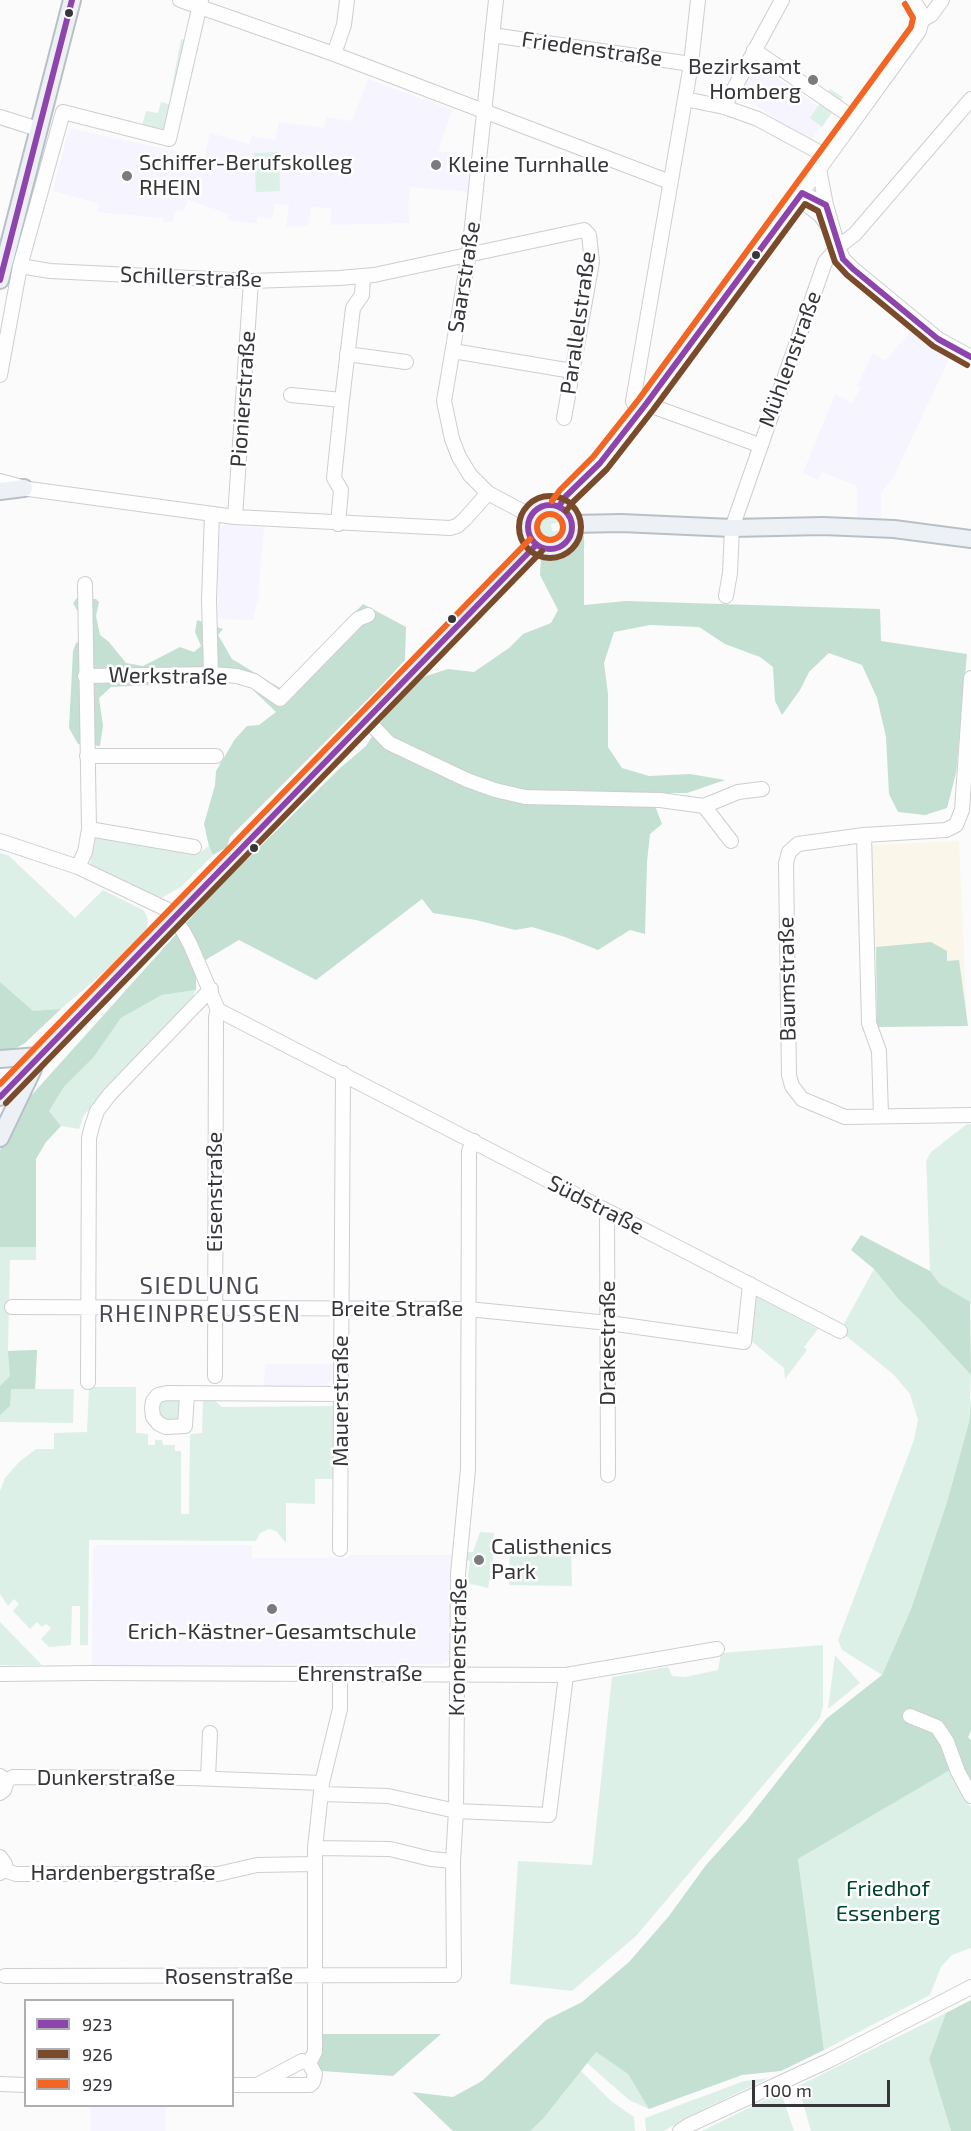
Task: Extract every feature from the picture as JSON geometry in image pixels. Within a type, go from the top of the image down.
[{"type":"main road","points":[[6,268],[38,129],[72,0]]},
{"type":"main road","points":[[0,491],[24,488]]},
{"type":"main road","points":[[542,506],[559,506],[569,515],[573,524],[570,538],[559,548],[551,550],[536,545],[528,531],[531,516],[542,506]]},
{"type":"main road","points":[[573,524],[621,523],[732,528],[823,526],[894,529],[971,539]]},
{"type":"main road","points":[[0,1097],[536,545]]},
{"type":"main road","points":[[0,1059],[39,1056]]},
{"type":"main road","points":[[0,1138],[39,1056]]},
{"type":"street","points":[[180,0],[201,3],[670,182]]},
{"type":"street","points":[[334,54],[344,25],[347,0]]},
{"type":"street","name":"Saarstraße","points":[[496,0],[469,254],[444,401],[448,428],[459,457],[470,475],[488,493],[531,516]]},
{"type":"street","points":[[698,0],[691,64],[670,182],[656,226],[633,401],[642,409],[676,416],[759,445]]},
{"type":"street","points":[[724,107],[782,0]]},
{"type":"street","points":[[559,506],[566,496],[600,463],[642,409],[919,31],[922,20],[920,10],[913,0]]},
{"type":"street","points":[[922,20],[931,15],[942,0]]},
{"type":"street","points":[[0,375],[6,268],[63,112],[169,139],[201,3]]},
{"type":"street","name":"Friedenstraße","points":[[492,35],[691,64]]},
{"type":"street","points":[[754,50],[846,113]]},
{"type":"street","points":[[685,99],[724,107],[759,119],[817,151],[823,164],[826,206],[843,259],[938,339],[971,357]]},
{"type":"street","name":"Mühlenstraße","points":[[726,596],[730,573],[732,528],[759,445],[825,262],[838,247],[855,234],[970,101]]},
{"type":"street","points":[[0,117],[38,129]]},
{"type":"street","points":[[800,195],[826,206]]},
{"type":"street","points":[[800,195],[832,229]]},
{"type":"street","name":"Schillerstraße","points":[[6,268],[251,281],[363,276],[436,263],[584,230]]},
{"type":"street","name":"Parallelstraße","points":[[564,418],[592,262],[589,235],[584,230]]},
{"type":"street","points":[[338,524],[341,490],[334,478],[353,308],[362,295],[363,276]]},
{"type":"street","name":"Pionierstraße","points":[[235,517],[251,281]]},
{"type":"street","points":[[453,351],[572,371]]},
{"type":"street","points":[[347,354],[406,362]]},
{"type":"street","points":[[291,395],[342,400]]},
{"type":"street","points":[[0,483],[235,517],[450,528],[464,520],[488,493]]},
{"type":"street","points":[[211,674],[209,600],[212,514]]},
{"type":"street","points":[[78,867],[85,852],[89,829],[85,584]]},
{"type":"street","name":"Werkstraße","points":[[86,675],[211,674],[237,676],[254,681],[280,699],[358,619],[368,615]]},
{"type":"street","name":"Baumstraße","points":[[971,678],[962,810],[956,825],[946,830],[864,835],[798,844],[789,852],[786,863],[789,1075],[792,1086],[802,1099],[845,1117],[971,1115]]},
{"type":"street","points":[[367,720],[389,743],[459,776],[495,790],[525,797],[660,800],[704,806],[738,792],[762,789]]},
{"type":"street","points":[[87,756],[216,756]]},
{"type":"street","points":[[704,806],[731,842]]},
{"type":"street","points":[[89,829],[194,847]]},
{"type":"street","points":[[864,835],[869,1023],[879,1052],[881,1116]]},
{"type":"street","points":[[0,841],[78,867],[166,909],[191,946],[218,1010]]},
{"type":"street","points":[[88,1382],[89,1138],[92,1126],[97,1111],[110,1094],[211,989]]},
{"type":"street","name":"Südstraße","points":[[218,1010],[840,1331]]},
{"type":"street","name":"Eisenstraße","points":[[215,1376],[216,1017],[218,1010]]},
{"type":"street","name":"Mauerstraße","points":[[340,1549],[343,1073]]},
{"type":"street","name":"Kronenstraße","points":[[454,1975],[453,1861],[456,1811],[458,1574],[468,1469],[469,1151],[474,1141]]},
{"type":"street","name":"Drakestraße","points":[[607,1211],[608,1475]]},
{"type":"street","name":"Breite Straße","points":[[12,1307],[468,1309],[609,1323],[744,1342],[750,1284]]},
{"type":"street","points":[[187,1395],[341,1394]]},
{"type":"street","name":"Ehrenstraße","points":[[0,1674],[566,1675],[717,1649]]},
{"type":"street","points":[[309,2062],[315,2052],[315,1848],[321,1789],[340,1709],[340,1675]]},
{"type":"street","name":"Dunkerstraße","points":[[2,1783],[13,1777],[208,1778],[388,1796],[456,1811],[549,1815],[566,1675]]},
{"type":"street","points":[[910,1716],[937,1727],[947,1742],[958,1772],[971,1796]]},
{"type":"street","name":"Dunkerstraße","points":[[208,1778],[210,1733]]},
{"type":"street","points":[[315,1848],[390,1849],[431,1859],[453,1861]]},
{"type":"street","name":"Hardenbergstraße","points":[[1,1866],[16,1874],[218,1874],[257,1865],[314,1864]]},
{"type":"street","name":"Rosenstraße","points":[[2,1976],[454,1975]]},
{"type":"street","points":[[680,2131],[830,2060],[971,1987]]},
{"type":"street","points":[[257,2085],[292,2065],[302,2061],[309,2062]]},
{"type":"street","points":[[234,2085],[310,2085],[315,2074],[309,2062]]},
{"type":"street","points":[[0,2085],[24,2085]]},
{"type":"shaded area","points":[[749,59],[830,114],[809,142],[730,88]]},
{"type":"shaded area","points":[[368,79],[452,110],[438,151],[462,154],[462,158],[470,159],[467,192],[410,187],[408,210],[410,223],[330,225],[332,209],[311,207],[308,226],[286,227],[289,205],[275,204],[272,219],[258,216],[256,224],[228,220],[229,214],[188,200],[183,211],[176,210],[172,222],[163,222],[163,217],[97,212],[100,204],[53,191],[69,128],[174,151],[203,161],[210,133],[249,144],[252,136],[275,140],[279,122],[324,128],[326,117],[352,121]]},
{"type":"shaded area","points":[[911,331],[950,357],[893,478],[881,493],[881,519],[857,519],[857,486],[822,472],[818,480],[803,473],[835,394],[852,403],[861,388],[857,386],[873,353],[885,361]]},
{"type":"shaded area","points":[[226,524],[264,528],[258,598],[253,620],[218,619],[218,546],[220,528]]},
{"type":"shaded area","points":[[959,841],[967,1023],[879,1026],[871,845]]},
{"type":"shaded area","points":[[265,1364],[334,1364],[332,1380],[326,1385],[264,1386]]},
{"type":"shaded area","name":"Erich-Kästner-Gesamtschule","points":[[97,1545],[252,1545],[252,1558],[453,1555],[450,1660],[442,1664],[92,1665],[93,1550]]},
{"type":"shaded area","points":[[90,2107],[166,2107],[166,2131],[90,2131]]},
{"type":"green space","points":[[181,39],[186,40],[174,98],[170,97]]},
{"type":"green space","points":[[830,89],[843,97],[822,127],[810,118]]},
{"type":"green space","points":[[161,102],[172,105],[166,128],[161,132],[141,129],[146,111],[158,113]]},
{"type":"green space","points":[[279,152],[280,191],[256,192],[254,153]]},
{"type":"green space","points":[[547,516],[555,517],[559,522],[551,524],[552,531],[560,531],[554,539],[546,538],[540,533],[539,525]]},
{"type":"green space","points":[[584,535],[584,605],[626,601],[880,609],[881,641],[967,654],[956,773],[947,808],[925,815],[898,812],[889,794],[886,737],[877,698],[862,665],[829,653],[809,672],[800,690],[782,715],[775,701],[773,667],[760,657],[725,644],[699,627],[650,625],[614,632],[604,663],[608,694],[608,747],[622,768],[649,776],[690,774],[725,780],[687,793],[650,793],[662,824],[650,834],[645,934],[630,930],[598,950],[532,927],[515,930],[476,920],[433,913],[422,899],[316,980],[239,940],[207,959],[196,974],[196,990],[162,995],[121,1018],[93,1058],[64,1087],[49,1111],[61,1126],[46,1142],[36,1159],[36,1247],[0,1247],[0,1150],[6,1134],[29,1098],[214,892],[340,768],[366,746],[385,716],[417,679],[448,669],[474,672],[509,648],[523,634],[551,623],[558,610],[540,575],[541,559],[556,555]]},
{"type":"green space","points":[[77,598],[96,599],[99,602],[96,616],[100,635],[109,642],[126,663],[143,666],[180,647],[194,652],[201,646],[195,632],[197,620],[223,629],[218,635],[232,659],[280,688],[363,604],[406,627],[405,660],[230,837],[227,847],[213,855],[204,824],[215,785],[216,771],[235,739],[247,726],[259,725],[276,712],[249,686],[230,681],[111,687],[99,698],[103,726],[100,746],[78,744],[69,728],[73,651],[76,643],[84,639],[79,614],[73,603]]},
{"type":"green space","points":[[95,835],[197,854],[209,846],[213,855],[182,886],[160,899],[90,865]]},
{"type":"green space","points":[[0,853],[8,855],[75,918],[103,890],[143,910],[146,914],[147,928],[111,966],[61,1009],[33,1012],[0,982]]},
{"type":"green space","points":[[931,942],[947,951],[947,961],[959,960],[968,1026],[877,1027],[876,947]]},
{"type":"green space","points":[[0,982],[33,1011],[61,1009],[25,1043],[13,1050],[0,1049]]},
{"type":"green space","points":[[196,990],[191,1000],[84,1115],[79,1129],[61,1126],[49,1111],[64,1087],[93,1058],[121,1018],[162,995]]},
{"type":"green space","points":[[967,1124],[971,1124],[971,1304],[940,1284],[930,1271],[926,1161],[931,1152]]},
{"type":"green space","points":[[861,1235],[930,1271],[940,1284],[970,1302],[971,1375],[899,1300],[874,1269],[851,1250]]},
{"type":"green space","points":[[0,1247],[36,1247],[36,1260],[10,1260],[8,1351],[37,1350],[35,1389],[74,1389],[73,1423],[0,1422]]},
{"type":"green space","points":[[874,1269],[899,1300],[971,1375],[969,1422],[947,1502],[911,1609],[882,1675],[842,1650],[838,1640],[914,1440],[918,1420],[910,1394],[894,1375],[840,1331]]},
{"type":"green space","points":[[752,1294],[818,1329],[804,1347],[807,1350],[785,1379],[784,1368],[750,1340]]},
{"type":"green space","points":[[37,1350],[35,1389],[11,1389],[10,1406],[0,1415],[0,1386],[10,1376],[8,1351]]},
{"type":"green space","points":[[89,1387],[136,1387],[136,1433],[148,1434],[148,1445],[155,1445],[155,1440],[162,1440],[163,1445],[175,1445],[175,1451],[181,1451],[181,1514],[189,1514],[190,1434],[202,1433],[203,1399],[213,1399],[222,1407],[334,1406],[333,1479],[315,1479],[315,1504],[286,1503],[286,1543],[276,1531],[269,1529],[260,1533],[256,1541],[89,1540],[88,1645],[80,1645],[80,1606],[72,1606],[71,1645],[49,1647],[41,1639],[51,1628],[46,1624],[42,1627],[37,1622],[30,1629],[13,1611],[19,1604],[14,1599],[8,1606],[0,1594],[0,1491],[5,1478],[19,1462],[36,1449],[54,1449],[54,1433],[87,1432]]},
{"type":"green space","points":[[170,1398],[178,1402],[182,1410],[178,1418],[170,1422],[162,1418],[158,1410],[162,1402]]},
{"type":"green space","points":[[971,1398],[971,1731],[968,1737],[971,1740],[971,1784],[960,1764],[798,1859],[824,2050],[781,2071],[742,2075],[649,2109],[628,2074],[596,2052],[543,2119],[530,2131],[453,2131],[412,2092],[453,2097],[482,2081],[546,2020],[582,2002],[629,1962],[669,1916],[706,1865],[746,1821],[826,1719],[882,1675],[911,1609],[947,1502],[969,1422]]},
{"type":"green space","name":"Calisthenics Park","points":[[480,1532],[494,1533],[493,1561],[488,1588],[467,1583],[470,1561],[462,1559],[462,1552],[473,1552]]},
{"type":"green space","points":[[510,1544],[571,1545],[572,1586],[509,1585]]},
{"type":"green space","points":[[0,1622],[42,1665],[0,1665]]},
{"type":"green space","points":[[823,1645],[823,1706],[820,1718],[636,1936],[572,1991],[510,1984],[518,1861],[592,1865],[612,1677],[668,1667],[672,1676],[685,1677],[718,1670],[721,1653]]},
{"type":"green space","points":[[835,1655],[860,1683],[828,1709]]},
{"type":"green space","name":"Friedhof Essenberg","points":[[949,1770],[971,1808],[971,1948],[952,1955],[941,1967],[930,1995],[824,2050],[798,1859]]},
{"type":"green space","points":[[971,2000],[971,2131],[951,2131],[929,2059],[946,2013]]},
{"type":"green space","points":[[946,2013],[929,2059],[951,2131],[811,2131],[798,2086]]},
{"type":"green space","points":[[323,2034],[441,2034],[393,2076],[322,2071],[318,2064],[322,2052]]},
{"type":"green space","points":[[596,2052],[628,2074],[649,2109],[629,2100],[587,2063]]},
{"type":"green space","points":[[581,2071],[611,2101],[634,2117],[635,2131],[530,2131],[543,2119]]},
{"type":"green space","points":[[769,2078],[685,2118],[664,2131],[646,2131],[645,2118],[744,2081]]},
{"type":"green space","points":[[781,2092],[794,2131],[702,2131]]},
{"type":"transit line","name":"923","points":[[0,280],[72,0]]},
{"type":"transit line","name":"929","points":[[552,501],[593,457],[639,399],[911,27],[913,18],[905,4]]},
{"type":"transit line","name":"923","points":[[559,506],[566,496],[600,463],[646,404],[802,193],[826,205],[843,259],[853,269],[938,339],[971,357]]},
{"type":"transit line","name":"926","points":[[566,511],[607,469],[653,410],[805,204],[818,211],[835,262],[847,275],[933,346],[967,365]]},
{"type":"transit line","name":"926","points":[[544,496],[556,496],[572,505],[579,515],[581,527],[579,539],[572,549],[556,558],[544,558],[533,553],[524,544],[519,533],[519,521],[524,510],[533,501],[544,496]]},
{"type":"transit line","name":"923","points":[[550,505],[566,511],[572,527],[566,543],[550,549],[534,543],[528,527],[534,511],[550,505]]},
{"type":"transit line","name":"929","points":[[550,514],[559,518],[563,527],[559,536],[550,540],[541,536],[537,527],[541,518],[550,514]]},
{"type":"transit line","name":"929","points":[[0,1084],[530,539]]},
{"type":"transit line","name":"923","points":[[0,1097],[536,545]]},
{"type":"transit line","name":"926","points":[[6,1103],[542,551]]},
{"type":"place","name":"Bezirksamt Homberg","points":[[813,80]]},
{"type":"place","name":"Kleine Turnhalle","points":[[436,165]]},
{"type":"place","name":"Schiffer-Berufskolleg RHEIN","points":[[127,176]]},
{"type":"place","name":"Calisthenics Park","points":[[479,1560]]},
{"type":"place","name":"Erich-Kästner-Gesamtschule","points":[[272,1609]]},
{"type":"district","name":"SIEDLUNG RHEINPREUSSEN","points":[[200,1300]]}]
